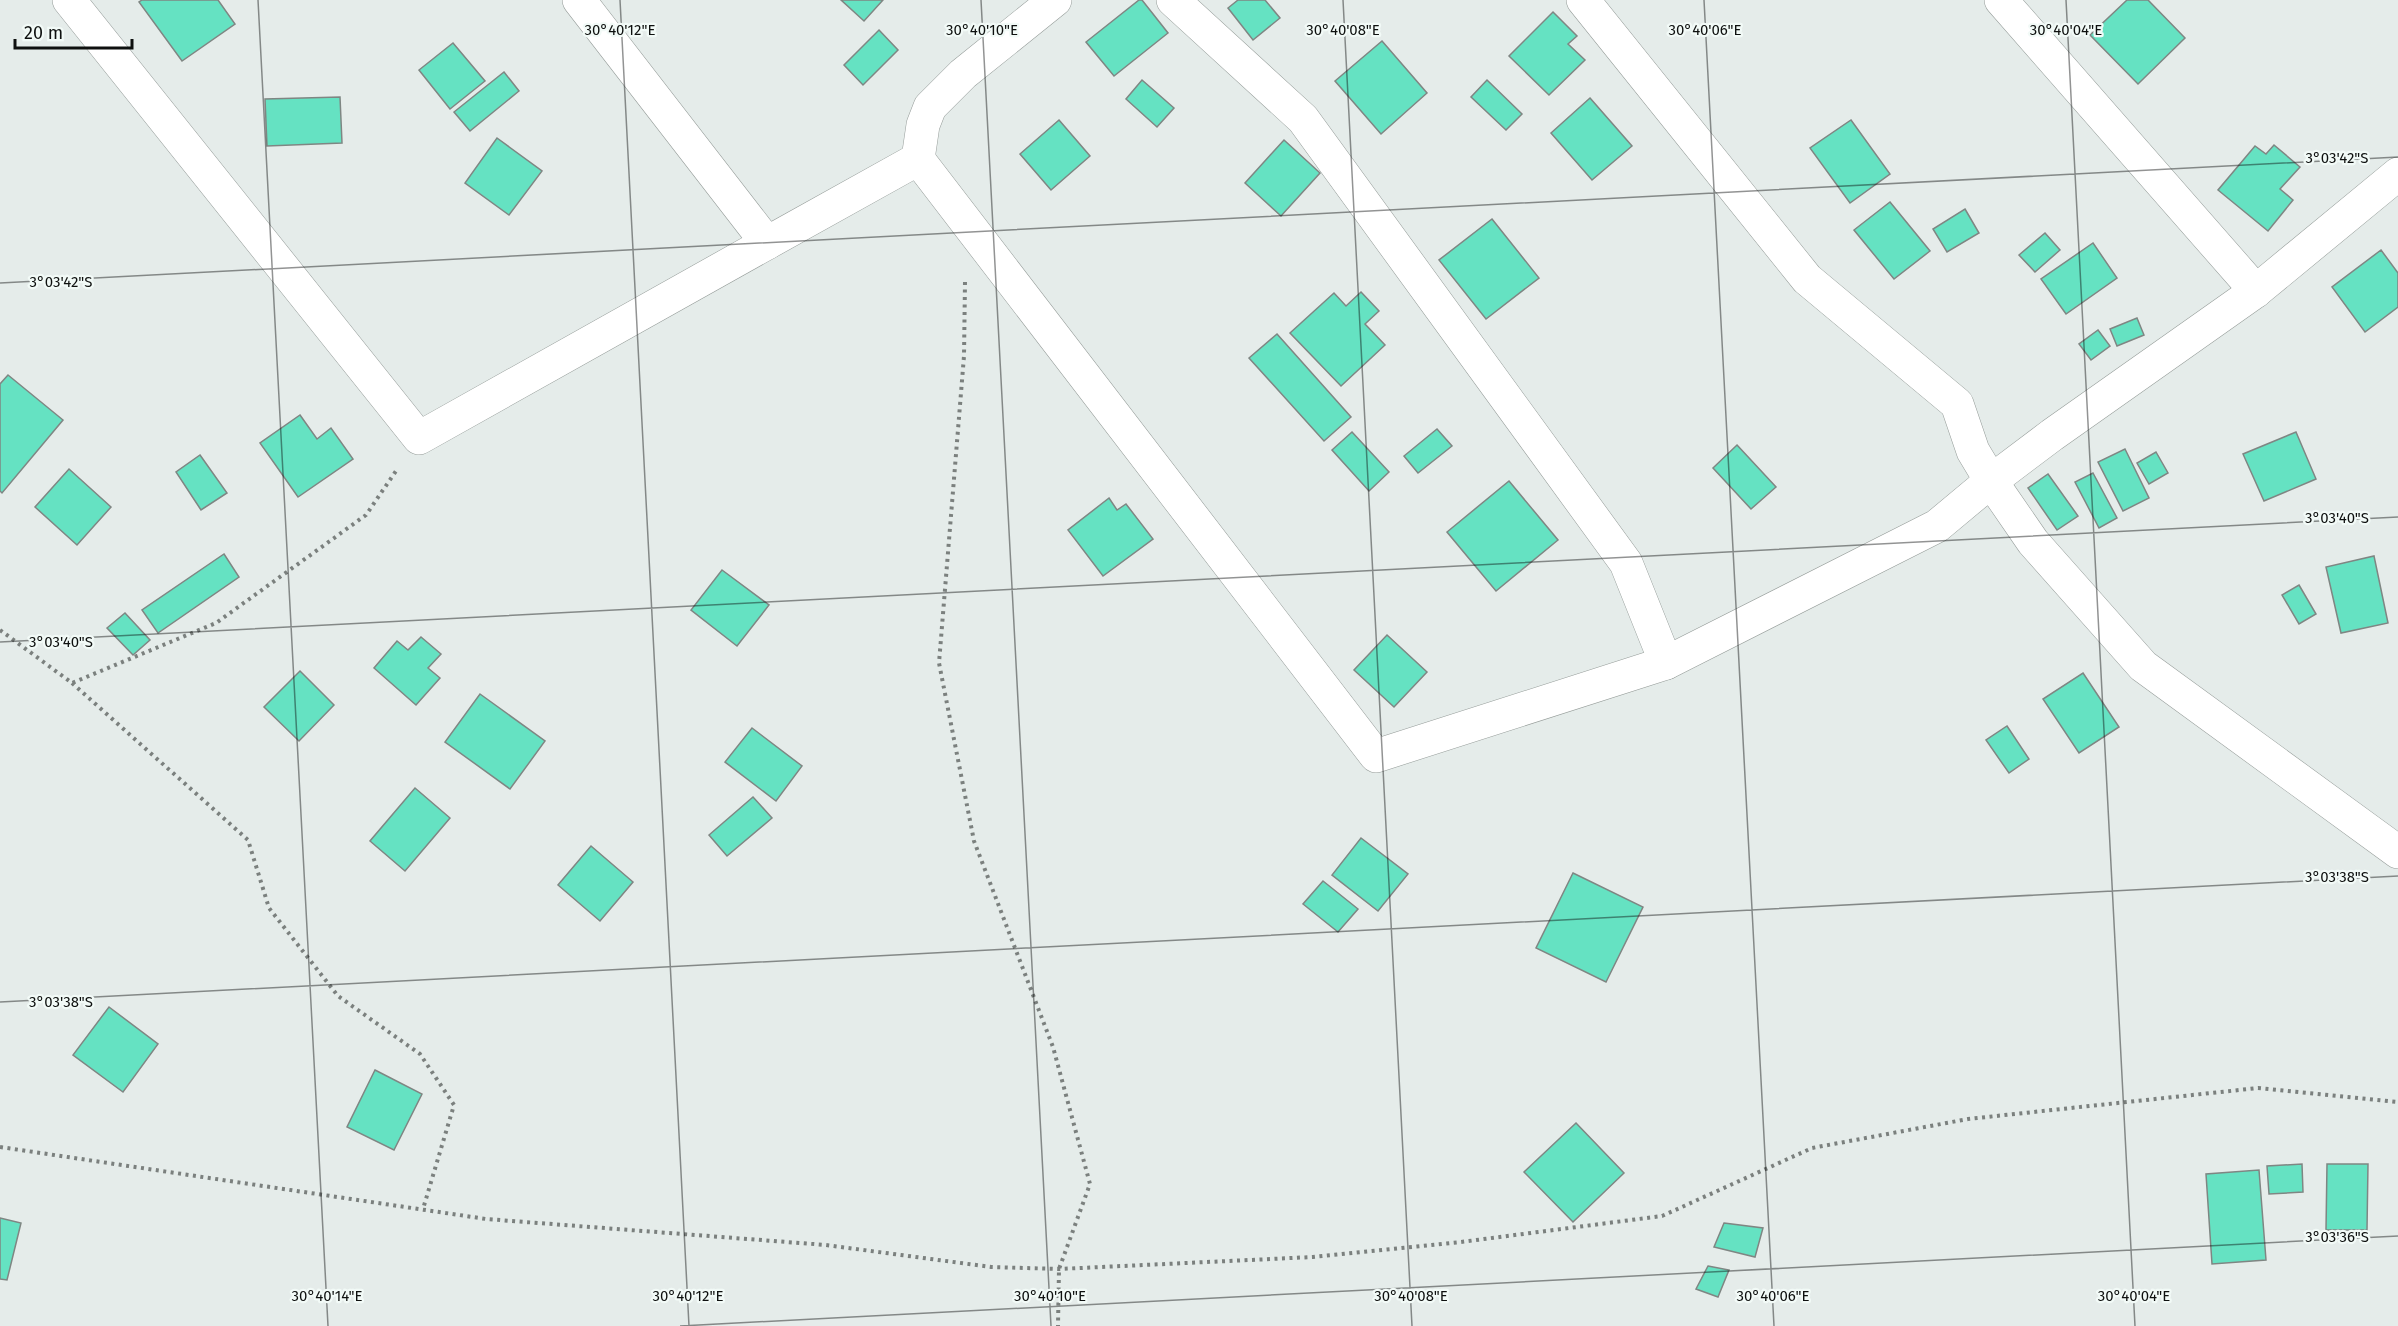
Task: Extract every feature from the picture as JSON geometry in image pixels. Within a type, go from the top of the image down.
[{"type":"street","points":[[69,0],[419,438],[918,159]]},
{"type":"street","points":[[579,0],[767,243]]},
{"type":"street","points":[[1055,0],[963,74],[930,107],[923,125],[918,159],[1376,756],[1666,663],[1937,526],[2052,435],[2256,291],[2398,174]]},
{"type":"street","points":[[1173,0],[1303,119],[1626,563],[1666,663]]},
{"type":"street","points":[[1582,0],[1807,279],[1956,404],[1973,451],[2033,542],[2143,666],[2398,852]]},
{"type":"street","points":[[2001,0],[2256,291]]},
{"type":"path","points":[[965,278],[964,356],[939,663],[974,841],[1053,1047],[1090,1184],[1059,1269],[1058,1326]]},
{"type":"path","points":[[72,683],[216,623],[366,515],[419,438]]},
{"type":"path","points":[[0,630],[72,683],[248,840],[269,908],[338,996],[420,1054],[454,1105],[423,1209]]},
{"type":"path","points":[[0,1147],[486,1219],[826,1245],[991,1267],[1059,1269],[1313,1257],[1461,1242],[1662,1216],[1812,1148],[1968,1119],[2258,1088],[2398,1102]]},
{"type":"building","points":[[142,0],[218,0],[235,24],[182,61],[139,2]]},
{"type":"building","points":[[841,0],[883,0],[864,21]]},
{"type":"building","points":[[1139,0],[1142,0],[1168,33],[1114,76],[1086,42]]},
{"type":"building","points":[[1238,0],[1265,0],[1280,18],[1253,40],[1228,8]]},
{"type":"building","points":[[2127,0],[2148,0],[2185,38],[2138,84],[2090,35]]},
{"type":"building","points":[[1553,12],[1577,36],[1568,44],[1585,60],[1549,95],[1509,56]]},
{"type":"building","points":[[879,30],[898,50],[863,85],[844,65]]},
{"type":"building","points":[[1382,41],[1427,93],[1381,134],[1335,81]]},
{"type":"building","points":[[453,43],[485,81],[450,109],[419,70]]},
{"type":"building","points":[[504,72],[519,91],[470,131],[454,112]]},
{"type":"building","points":[[1142,80],[1174,108],[1157,127],[1126,99]]},
{"type":"building","points":[[1487,80],[1522,114],[1506,130],[1471,97]]},
{"type":"building","points":[[340,97],[342,143],[267,146],[265,99]]},
{"type":"building","points":[[1590,98],[1632,146],[1592,180],[1551,133]]},
{"type":"building","points":[[1059,120],[1090,156],[1051,190],[1020,154]]},
{"type":"building","points":[[1851,120],[1890,174],[1850,203],[1810,148]]},
{"type":"building","points":[[497,138],[542,171],[509,215],[465,183]]},
{"type":"building","points":[[1284,140],[1320,173],[1281,216],[1245,183]]},
{"type":"building","points":[[2274,145],[2300,167],[2280,189],[2293,200],[2268,231],[2218,190],[2255,146],[2266,154]]},
{"type":"building","points":[[1890,202],[1930,251],[1894,279],[1854,230]]},
{"type":"building","points":[[1965,209],[1979,233],[1947,252],[1933,229]]},
{"type":"building","points":[[1492,219],[1539,278],[1486,319],[1439,260]]},
{"type":"building","points":[[2045,233],[2060,250],[2035,272],[2019,255]]},
{"type":"building","points":[[2093,243],[2117,278],[2066,314],[2041,279]]},
{"type":"building","points":[[2381,250],[2398,273],[2398,307],[2365,332],[2332,287]]},
{"type":"building","points":[[1361,292],[1379,311],[1365,324],[1385,345],[1341,386],[1290,333],[1334,293],[1346,306]]},
{"type":"building","points":[[2137,318],[2144,335],[2117,346],[2110,329]]},
{"type":"building","points":[[2098,330],[2110,346],[2091,360],[2079,344]]},
{"type":"building","points":[[1277,334],[1351,417],[1324,441],[1249,358]]},
{"type":"building","points":[[8,375],[63,420],[2,493],[0,491],[0,384]]},
{"type":"building","points":[[300,415],[317,439],[331,428],[353,459],[298,497],[260,443]]},
{"type":"building","points":[[1437,429],[1452,446],[1418,473],[1404,456]]},
{"type":"building","points":[[1352,432],[1389,472],[1369,491],[1332,450]]},
{"type":"building","points":[[2296,432],[2316,479],[2264,501],[2243,454]]},
{"type":"building","points":[[1737,445],[1776,487],[1751,509],[1713,468]]},
{"type":"building","points":[[2125,449],[2149,498],[2123,511],[2098,462]]},
{"type":"building","points":[[2156,452],[2168,473],[2149,484],[2137,463]]},
{"type":"building","points":[[200,455],[227,493],[201,510],[176,472]]},
{"type":"building","points":[[69,469],[111,507],[77,545],[35,507]]},
{"type":"building","points":[[2093,473],[2117,518],[2099,528],[2075,482]]},
{"type":"building","points":[[2048,474],[2078,516],[2057,530],[2028,488]]},
{"type":"building","points":[[1509,481],[1558,540],[1496,591],[1447,532]]},
{"type":"building","points":[[1109,498],[1117,510],[1126,504],[1153,539],[1103,576],[1068,530]]},
{"type":"building","points":[[224,554],[239,577],[158,633],[142,610]]},
{"type":"building","points":[[2374,556],[2388,623],[2341,633],[2326,567]]},
{"type":"building","points":[[722,570],[769,605],[737,646],[691,610]]},
{"type":"building","points":[[2299,585],[2316,614],[2299,624],[2282,595]]},
{"type":"building","points":[[125,613],[150,640],[133,655],[107,628]]},
{"type":"building","points":[[1387,635],[1427,672],[1394,707],[1354,670]]},
{"type":"building","points":[[421,637],[441,654],[428,668],[440,678],[416,705],[374,668],[397,641],[408,650]]},
{"type":"building","points":[[300,671],[334,705],[299,741],[264,707]]},
{"type":"building","points":[[2083,673],[2119,727],[2079,753],[2043,699]]},
{"type":"building","points":[[480,694],[545,741],[510,789],[445,742]]},
{"type":"building","points":[[2007,726],[2029,759],[2009,773],[1986,740]]},
{"type":"building","points":[[752,728],[802,766],[776,801],[725,762]]},
{"type":"building","points":[[415,788],[450,818],[405,871],[370,841]]},
{"type":"building","points":[[753,797],[772,818],[727,856],[709,835]]},
{"type":"building","points":[[1361,838],[1408,874],[1378,911],[1332,875]]},
{"type":"building","points":[[591,846],[633,882],[600,921],[558,885]]},
{"type":"building","points":[[1573,873],[1643,907],[1606,982],[1536,948]]},
{"type":"building","points":[[1323,881],[1358,909],[1338,932],[1303,904]]},
{"type":"building","points":[[109,1007],[158,1044],[123,1092],[73,1055]]},
{"type":"building","points":[[375,1070],[422,1094],[394,1150],[347,1127]]},
{"type":"building","points":[[1576,1123],[1624,1173],[1573,1222],[1524,1172]]},
{"type":"building","points":[[2302,1164],[2303,1192],[2269,1194],[2267,1166]]},
{"type":"building","points":[[2327,1164],[2368,1164],[2367,1230],[2326,1230]]},
{"type":"building","points":[[2259,1170],[2266,1260],[2212,1264],[2206,1174]]},
{"type":"building","points":[[0,1218],[21,1223],[7,1280],[0,1279]]},
{"type":"building","points":[[1724,1223],[1763,1228],[1755,1257],[1714,1247]]},
{"type":"building","points":[[1708,1266],[1729,1270],[1718,1297],[1696,1289]]}]
